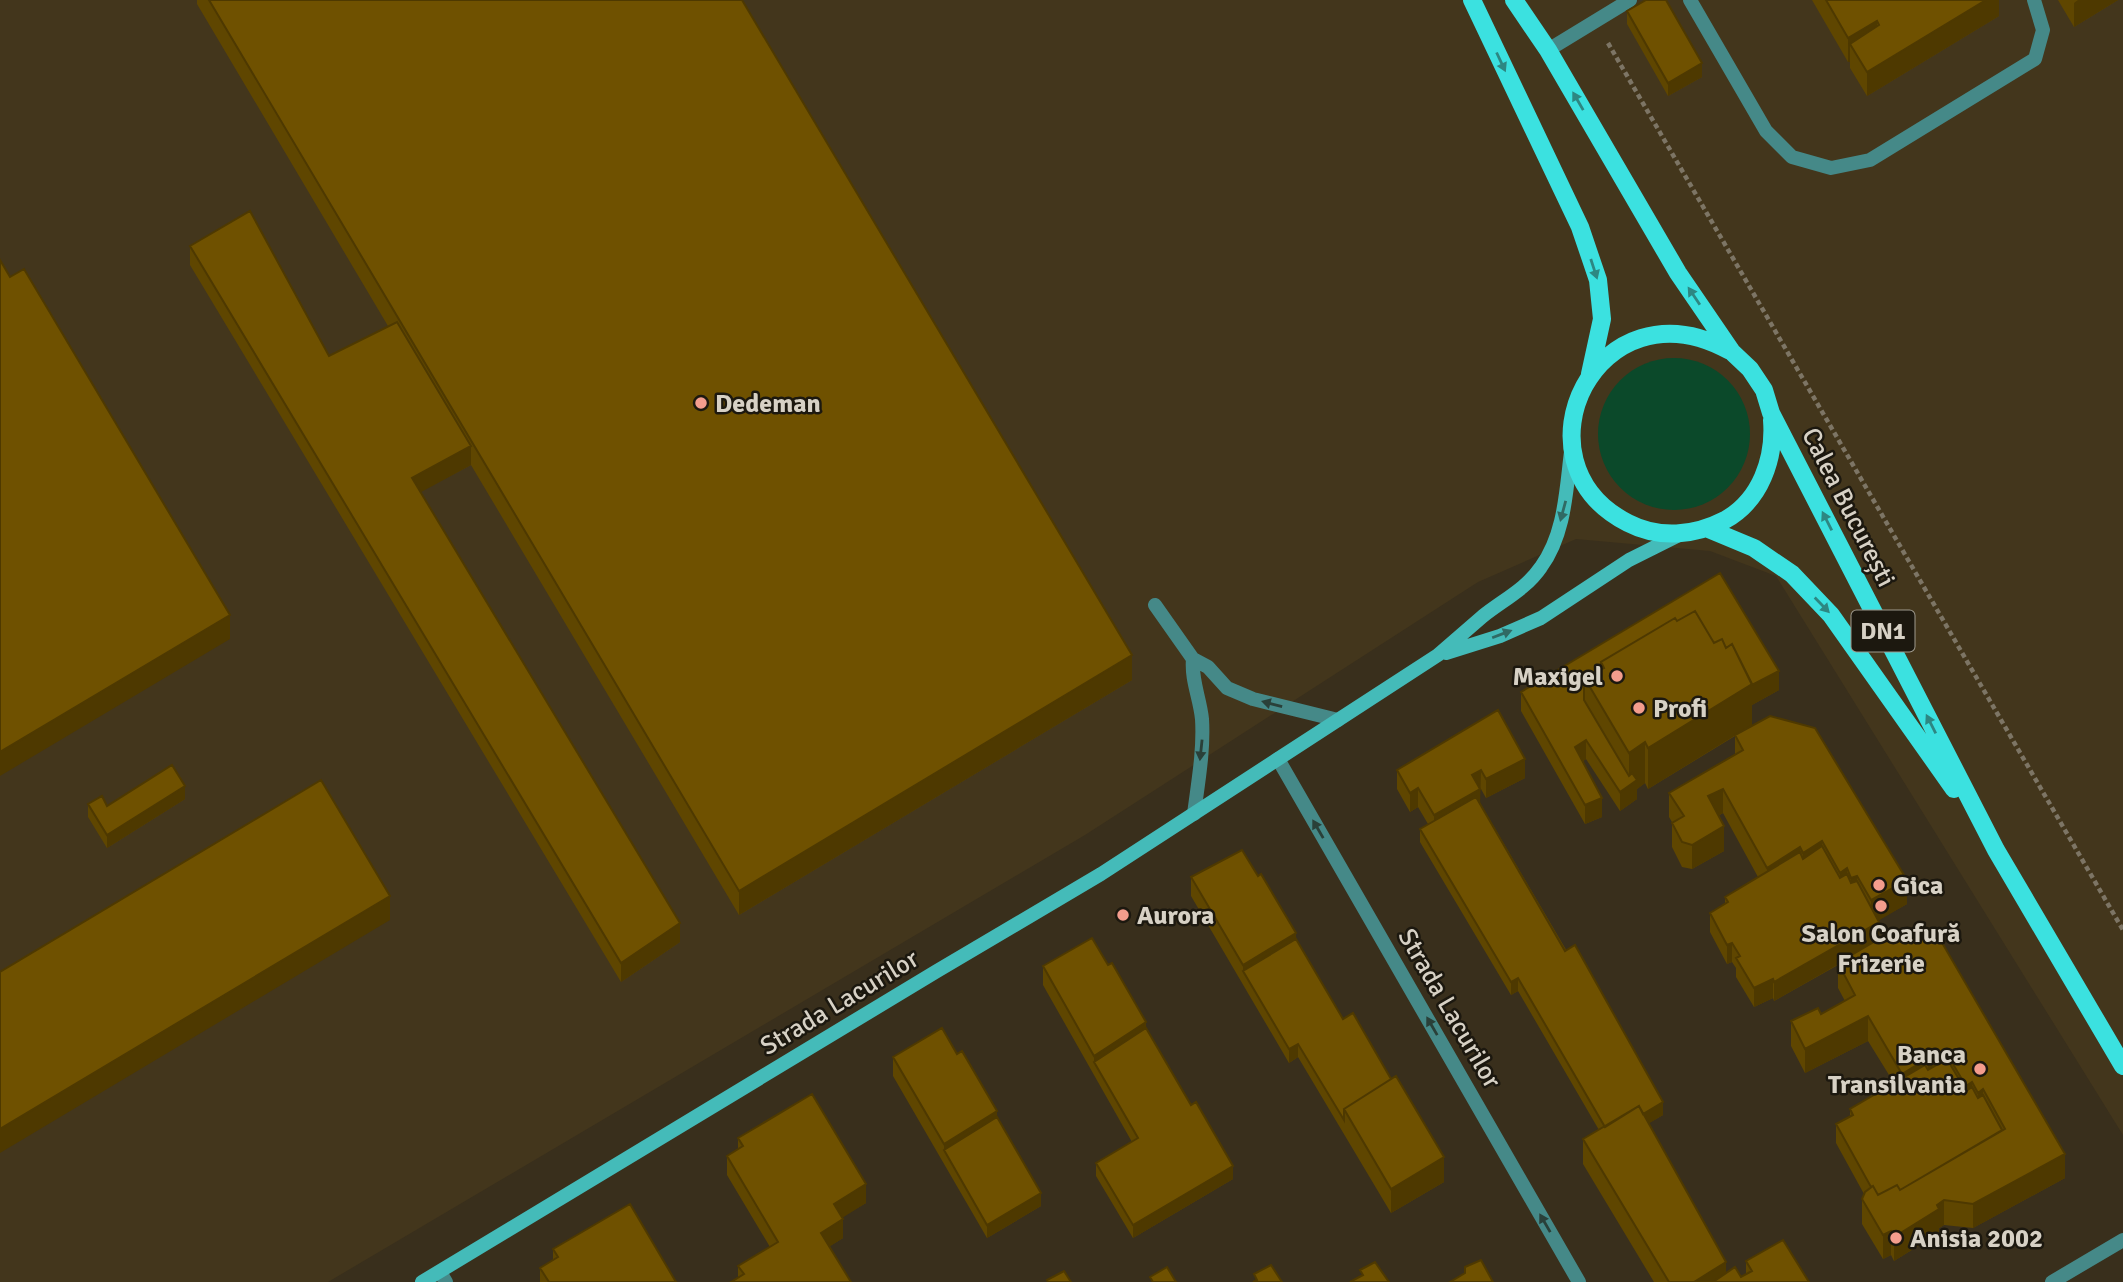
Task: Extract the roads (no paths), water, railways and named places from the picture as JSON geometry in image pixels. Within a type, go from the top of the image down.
[{"type":"main road","name":"Calea București","points":[[1472,0],[1580,227],[1598,280],[1602,319],[1590,376],[1574,408],[1572,444],[1577,466],[1586,486],[1617,518],[1637,528],[1681,534],[1706,528],[1728,518],[1746,502],[1761,483],[1770,461],[1772,413]]},
{"type":"main road","name":"Calea București","points":[[1514,0],[1548,50],[1678,273],[1732,352],[1750,369],[1763,390],[1772,413],[1996,850],[2123,1066]]},
{"type":"main road","name":"Calea București","points":[[1590,376],[1608,356],[1630,342],[1656,334],[1683,333],[1709,340],[1732,352]]},
{"type":"main road","name":"Calea București","points":[[1706,528],[1754,548],[1792,574],[1831,615],[1996,850]]},
{"type":"street","points":[[1548,50],[1630,0]]},
{"type":"street","points":[[1689,0],[1766,131],[1792,157],[1831,168],[1870,160],[2035,59],[2043,30],[2034,0]]},
{"type":"street","name":"Strada Lacurilor","points":[[422,1282],[443,1277],[926,978],[1101,874],[1437,655],[1524,587],[1542,566],[1553,545],[1567,495],[1572,444]]},
{"type":"street","name":"Strada Lacurilor","points":[[1437,655],[1500,636],[1541,618],[1629,560],[1681,534]]},
{"type":"street","points":[[1155,605],[1193,659],[1208,667],[1216,679],[1240,695],[1338,720]]},
{"type":"street","points":[[1193,659],[1192,674],[1200,701],[1203,736],[1194,814]]},
{"type":"street","name":"Strada Lacurilor","points":[[1278,759],[1580,1282]]},
{"type":"street","points":[[2052,1282],[2123,1240]]},
{"type":"place","name":"Dedeman","points":[[701,403]]},
{"type":"place","name":"Maxigel","points":[[1617,676]]},
{"type":"place","name":"Profi","points":[[1639,708]]},
{"type":"place","name":"Gica","points":[[1879,885]]},
{"type":"place","name":"Salon Coafură Frizerie","points":[[1881,906]]},
{"type":"place","name":"Aurora","points":[[1123,915]]},
{"type":"place","name":"Banca Transilvania","points":[[1980,1069]]},
{"type":"place","name":"Anisia 2002","points":[[1896,1238]]}]
